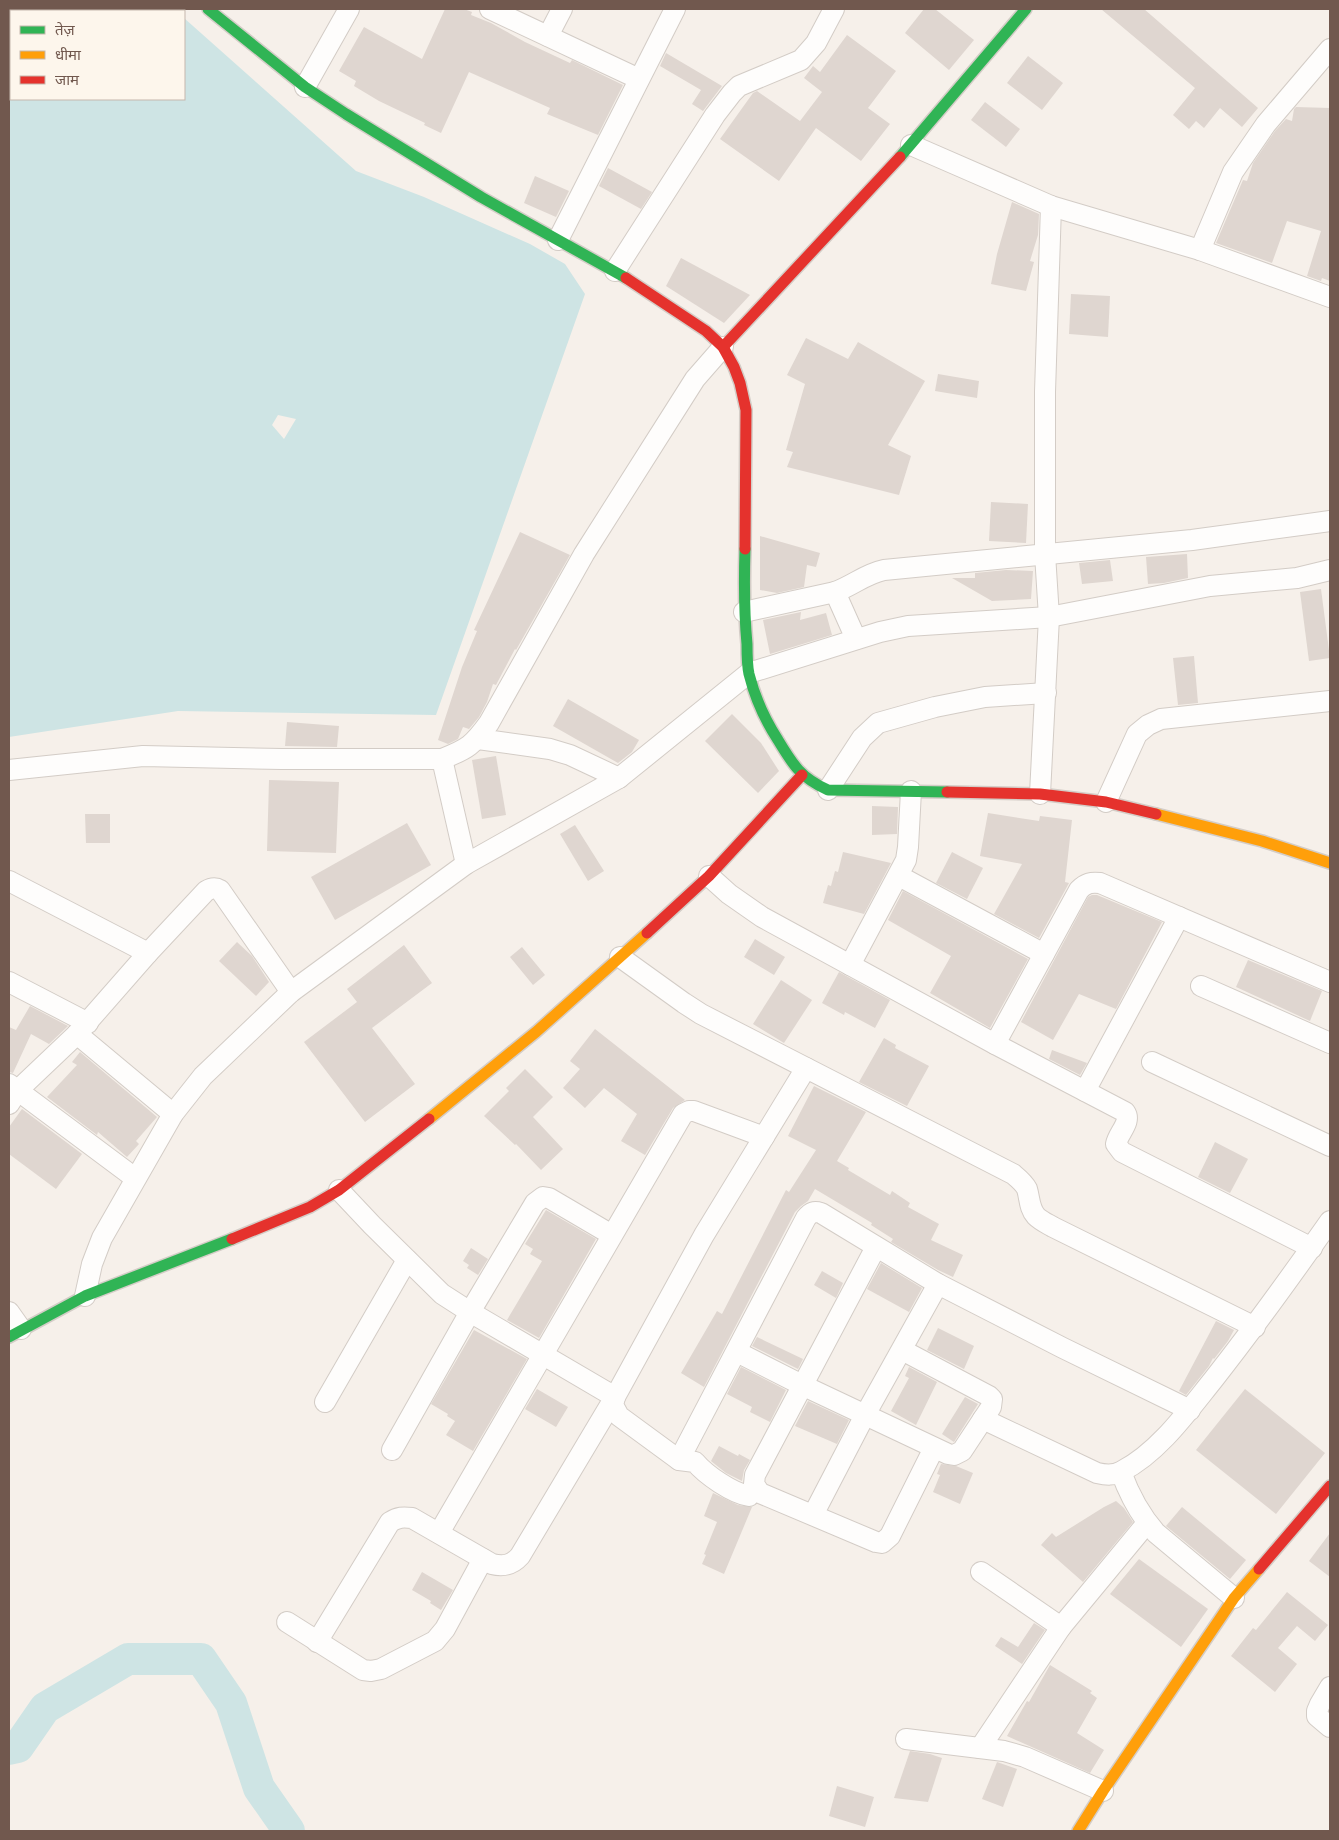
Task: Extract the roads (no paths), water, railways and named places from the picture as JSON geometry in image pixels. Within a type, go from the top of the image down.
[{"type":"main road","points":[[722,347],[911,145],[1026,9]]},
{"type":"main road","points":[[216,12],[305,87],[481,197],[615,271],[706,331],[722,347],[734,367],[746,410],[744,612],[749,673],[771,729],[788,757],[802,775],[814,784],[828,790],[1040,794],[1106,802],[1262,841],[1330,863]]},
{"type":"main road","points":[[15,1333],[85,1296],[270,1224],[310,1207],[339,1190],[536,1032],[620,957],[709,876],[802,775]]},
{"type":"main road","points":[[1078,1831],[1234,1598],[1330,1486]]},
{"type":"street","points":[[305,87],[349,9]]},
{"type":"street","points":[[490,9],[639,79]]},
{"type":"street","points":[[548,36],[562,9]]},
{"type":"street","points":[[558,240],[675,9]]},
{"type":"street","points":[[615,271],[715,115],[732,93],[740,86],[801,60],[816,43],[834,9]]},
{"type":"street","points":[[1200,250],[1233,172],[1266,124],[1330,49]]},
{"type":"street","points":[[911,145],[1052,206],[1200,250],[1330,297]]},
{"type":"street","points":[[1040,794],[1049,617],[1045,554],[1045,392],[1052,206]]},
{"type":"street","points":[[9,770],[143,756],[282,760],[442,759],[464,751],[478,739],[489,723],[584,554],[695,379],[722,347]]},
{"type":"street","points":[[744,612],[836,592],[849,587],[870,573],[884,570],[1192,540],[1330,521]]},
{"type":"street","points":[[85,1296],[92,1264],[102,1238],[173,1114],[204,1076],[291,992],[466,864],[619,778],[749,673],[908,626],[1049,617],[1210,586],[1297,578],[1330,570]]},
{"type":"street","points":[[836,592],[856,640]]},
{"type":"street","points":[[828,790],[862,738],[878,723],[935,707],[985,697],[1046,692]]},
{"type":"street","points":[[1106,802],[1137,734],[1148,725],[1160,719],[1330,701]]},
{"type":"street","points":[[478,739],[550,749],[570,755],[619,778]]},
{"type":"street","points":[[442,759],[466,864]]},
{"type":"street","points":[[850,965],[906,860],[911,791]]},
{"type":"street","points":[[709,876],[729,894],[762,917],[995,1044],[1125,1112],[1128,1115],[1128,1120],[1117,1137],[1116,1144],[1122,1152],[1312,1248]]},
{"type":"street","points":[[898,876],[1044,954]]},
{"type":"street","points":[[9,881],[148,953]]},
{"type":"street","points":[[995,1044],[1079,890],[1084,885],[1092,882],[1100,883],[1330,982]]},
{"type":"street","points":[[136,1178],[12,1093],[82,1029],[148,953],[206,891],[216,888],[224,895],[291,992]]},
{"type":"street","points":[[1085,1091],[1179,917]]},
{"type":"street","points":[[620,957],[701,1014],[1013,1174],[1023,1182],[1032,1211],[1038,1218],[1053,1227],[1255,1327]]},
{"type":"street","points":[[9,982],[82,1029],[173,1114]]},
{"type":"street","points":[[1201,986],[1330,1043]]},
{"type":"street","points":[[1152,1062],[1330,1146]]},
{"type":"street","points":[[317,1642],[390,1522],[395,1518],[402,1516],[412,1518],[483,1559],[499,1566],[514,1562],[520,1556],[615,1397],[704,1235],[806,1068]]},
{"type":"street","points":[[439,1533],[683,1114],[694,1111],[764,1137]]},
{"type":"street","points":[[339,1190],[442,1294],[615,1397]]},
{"type":"street","points":[[392,1450],[470,1312],[538,1200],[543,1197],[549,1198],[612,1235]]},
{"type":"street","points":[[680,1460],[806,1218],[816,1211],[938,1284],[1190,1410]]},
{"type":"street","points":[[1126,1485],[1151,1452],[1190,1410],[1328,1229]]},
{"type":"street","points":[[876,1247],[804,1386],[755,1475],[754,1484],[760,1493],[876,1542],[882,1542],[890,1536],[934,1448]]},
{"type":"street","points":[[325,1402],[407,1260]]},
{"type":"street","points":[[813,1516],[865,1415],[938,1284]]},
{"type":"street","points":[[9,1312],[15,1333]]},
{"type":"street","points":[[737,1352],[934,1448],[948,1454],[957,1455],[962,1451],[992,1403],[989,1396],[902,1350]]},
{"type":"street","points":[[615,1397],[613,1405],[619,1416],[680,1460],[695,1462],[703,1472],[742,1495],[749,1496]]},
{"type":"street","points":[[983,1419],[1097,1473],[1113,1475],[1126,1485],[1147,1523],[1156,1533],[1234,1598]]},
{"type":"street","points":[[980,1748],[1061,1628],[1147,1523]]},
{"type":"street","points":[[287,1622],[363,1670],[381,1669],[435,1640],[445,1629],[483,1559]]},
{"type":"street","points":[[981,1572],[1061,1628]]},
{"type":"street","points":[[1330,1687],[1317,1711],[1317,1716],[1330,1727]]},
{"type":"street","points":[[906,1739],[1004,1751],[1025,1757],[1103,1791]]},
{"type":"waterway","points":[[9,1749],[18,1747],[45,1708],[128,1659],[201,1659],[231,1703],[259,1788],[289,1831]]}]
